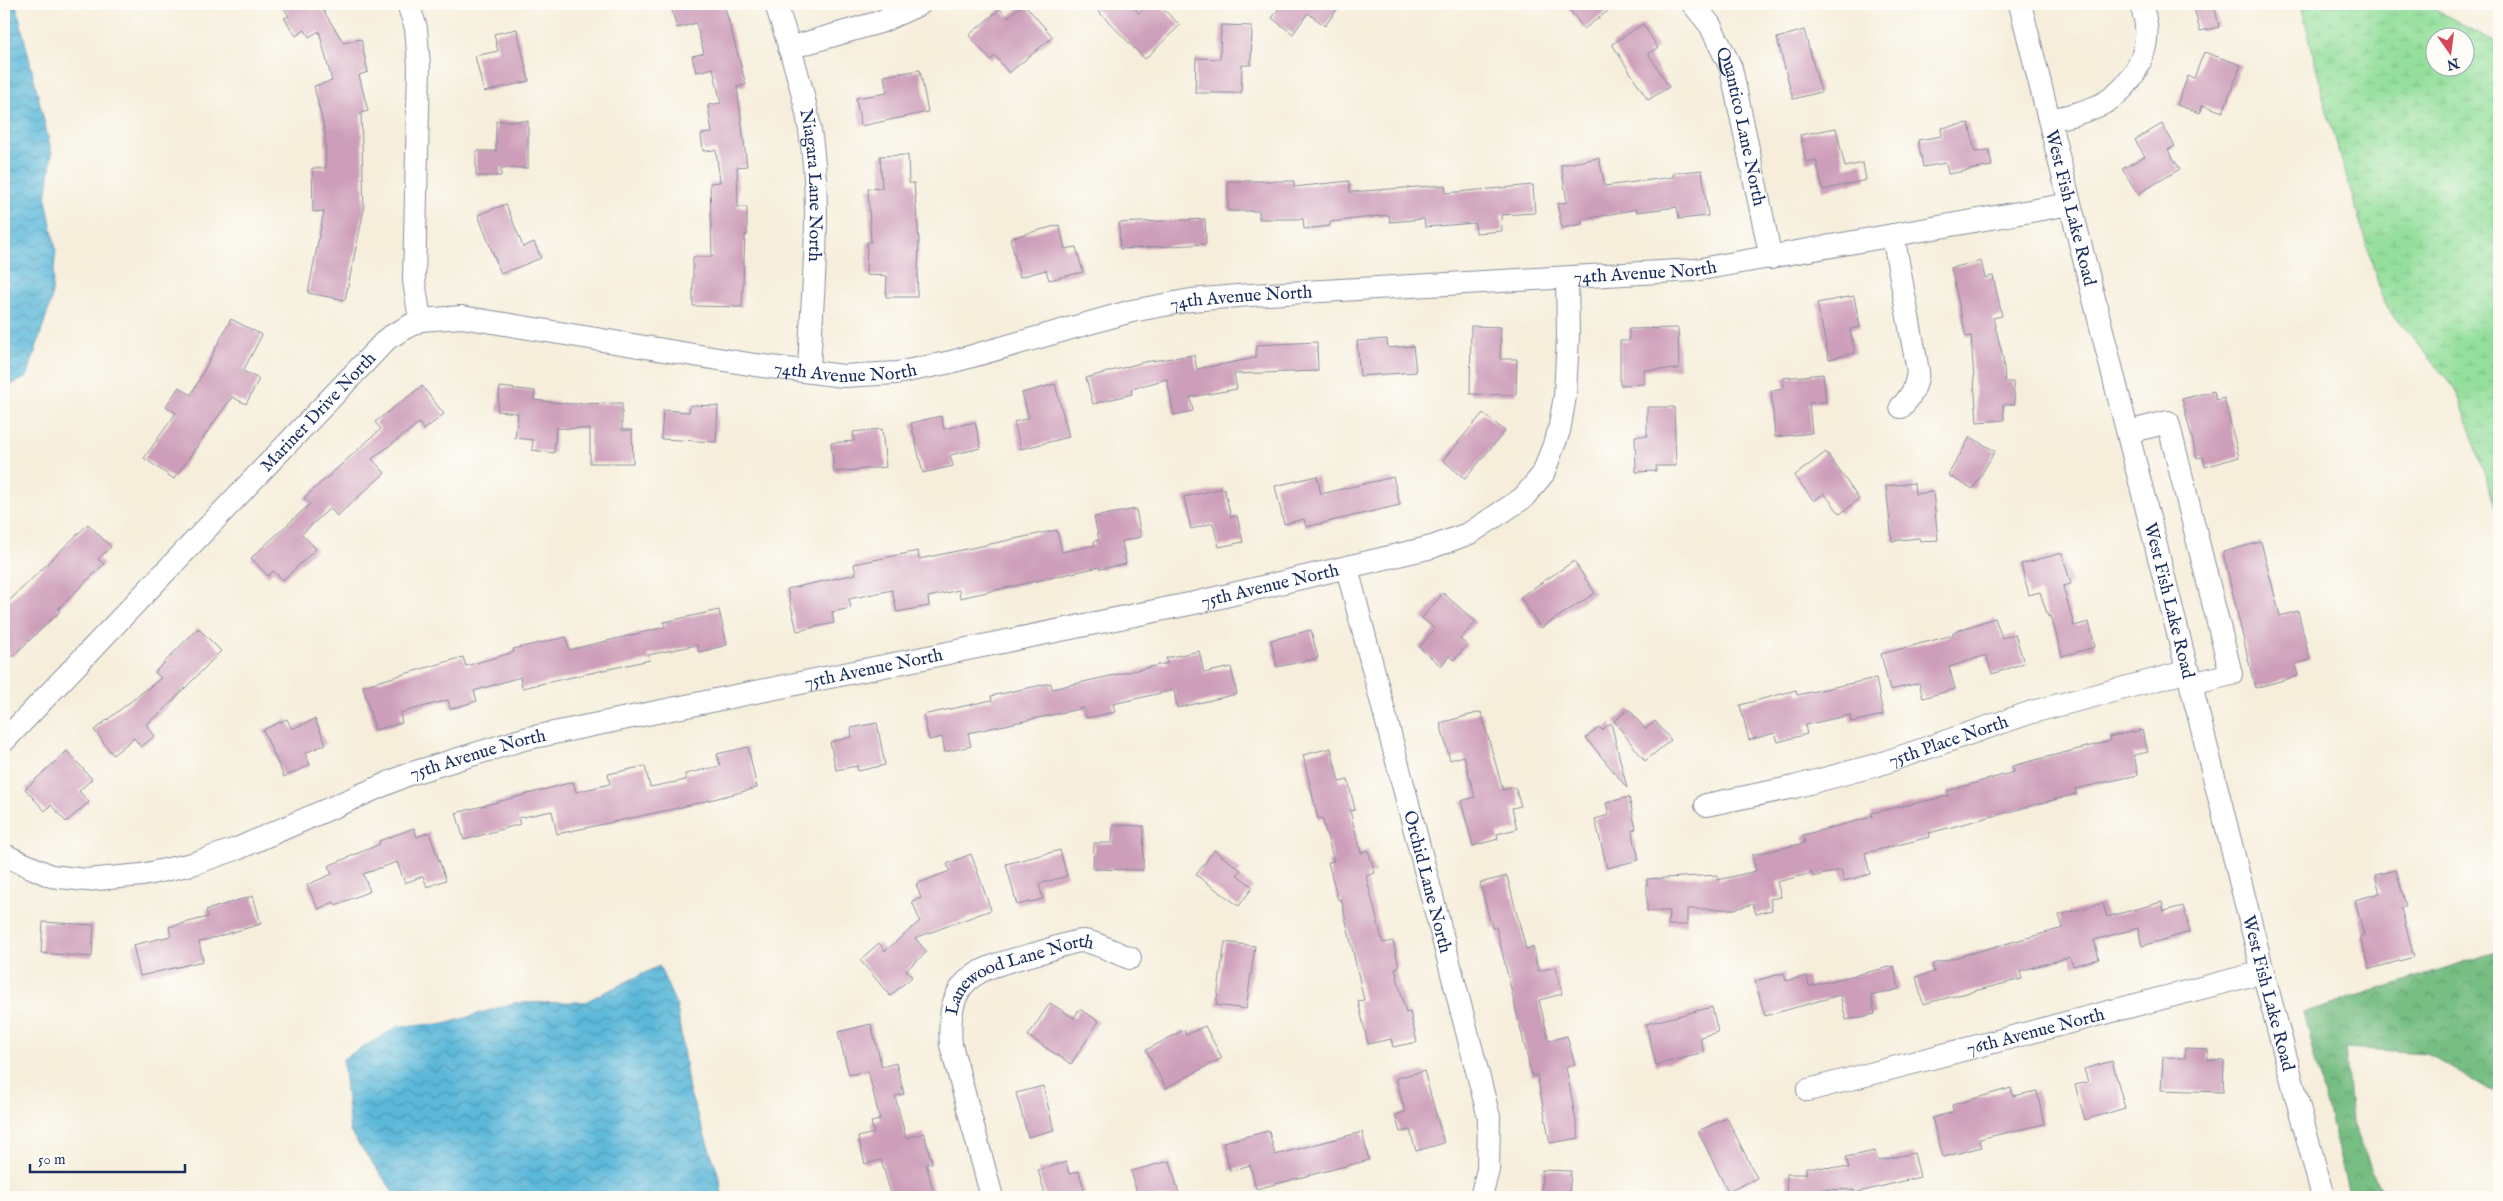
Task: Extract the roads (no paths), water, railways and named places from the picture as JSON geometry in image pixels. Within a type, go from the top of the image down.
[{"type":"street","points":[[408,4],[416,28],[420,66],[414,281],[420,320]]},
{"type":"street","name":"Niagara Lane North","points":[[776,4],[809,124],[816,207],[809,371]]},
{"type":"street","points":[[789,48],[880,22],[920,4]]},
{"type":"street","name":"Quantico Lane North","points":[[1693,4],[1710,25],[1731,68],[1771,258]]},
{"type":"street","name":"West Fish Lake Road","points":[[2020,4],[2263,972],[2323,1197]]},
{"type":"street","points":[[2050,120],[2081,113],[2105,102],[2126,86],[2137,71],[2144,52],[2146,31],[2140,4]]},
{"type":"street","name":"74th Avenue North","points":[[420,320],[462,318],[755,365],[843,376],[897,373],[951,362],[1132,311],[1191,300],[1695,270],[2070,204]]},
{"type":"street","points":[[1893,235],[1918,371],[1916,385],[1910,398],[1900,407]]},
{"type":"street","name":"75th Avenue North","points":[[4,855],[51,876],[86,880],[142,875],[192,864],[238,848],[409,774],[524,739],[1180,606],[1432,547],[1470,533],[1523,498],[1543,474],[1560,431],[1565,396],[1568,278]]},
{"type":"street","name":"Mariner Drive North","points":[[4,741],[388,338],[420,320]]},
{"type":"street","name":"75th Place North","points":[[1706,804],[1794,786],[1880,764],[2032,712],[2190,677],[2231,674],[2168,422],[2128,432]]},
{"type":"street","name":"Orchid Lane North","points":[[1347,568],[1489,1117],[1488,1170],[1481,1197]]},
{"type":"street","name":"Lanewood Lane North","points":[[992,1197],[951,1045],[949,1020],[955,997],[969,978],[989,966],[1083,941],[1130,958]]},
{"type":"street","name":"76th Avenue North","points":[[1808,1090],[2263,972]]},
{"type":"water","points":[[4,4],[16,4],[52,154],[46,199],[56,250],[51,301],[27,377],[4,388]]},
{"type":"water","points":[[659,966],[677,1007],[689,1091],[720,1179],[722,1197],[397,1197],[350,1132],[343,1059],[399,1026],[445,1024],[514,1003],[585,1002]]}]
